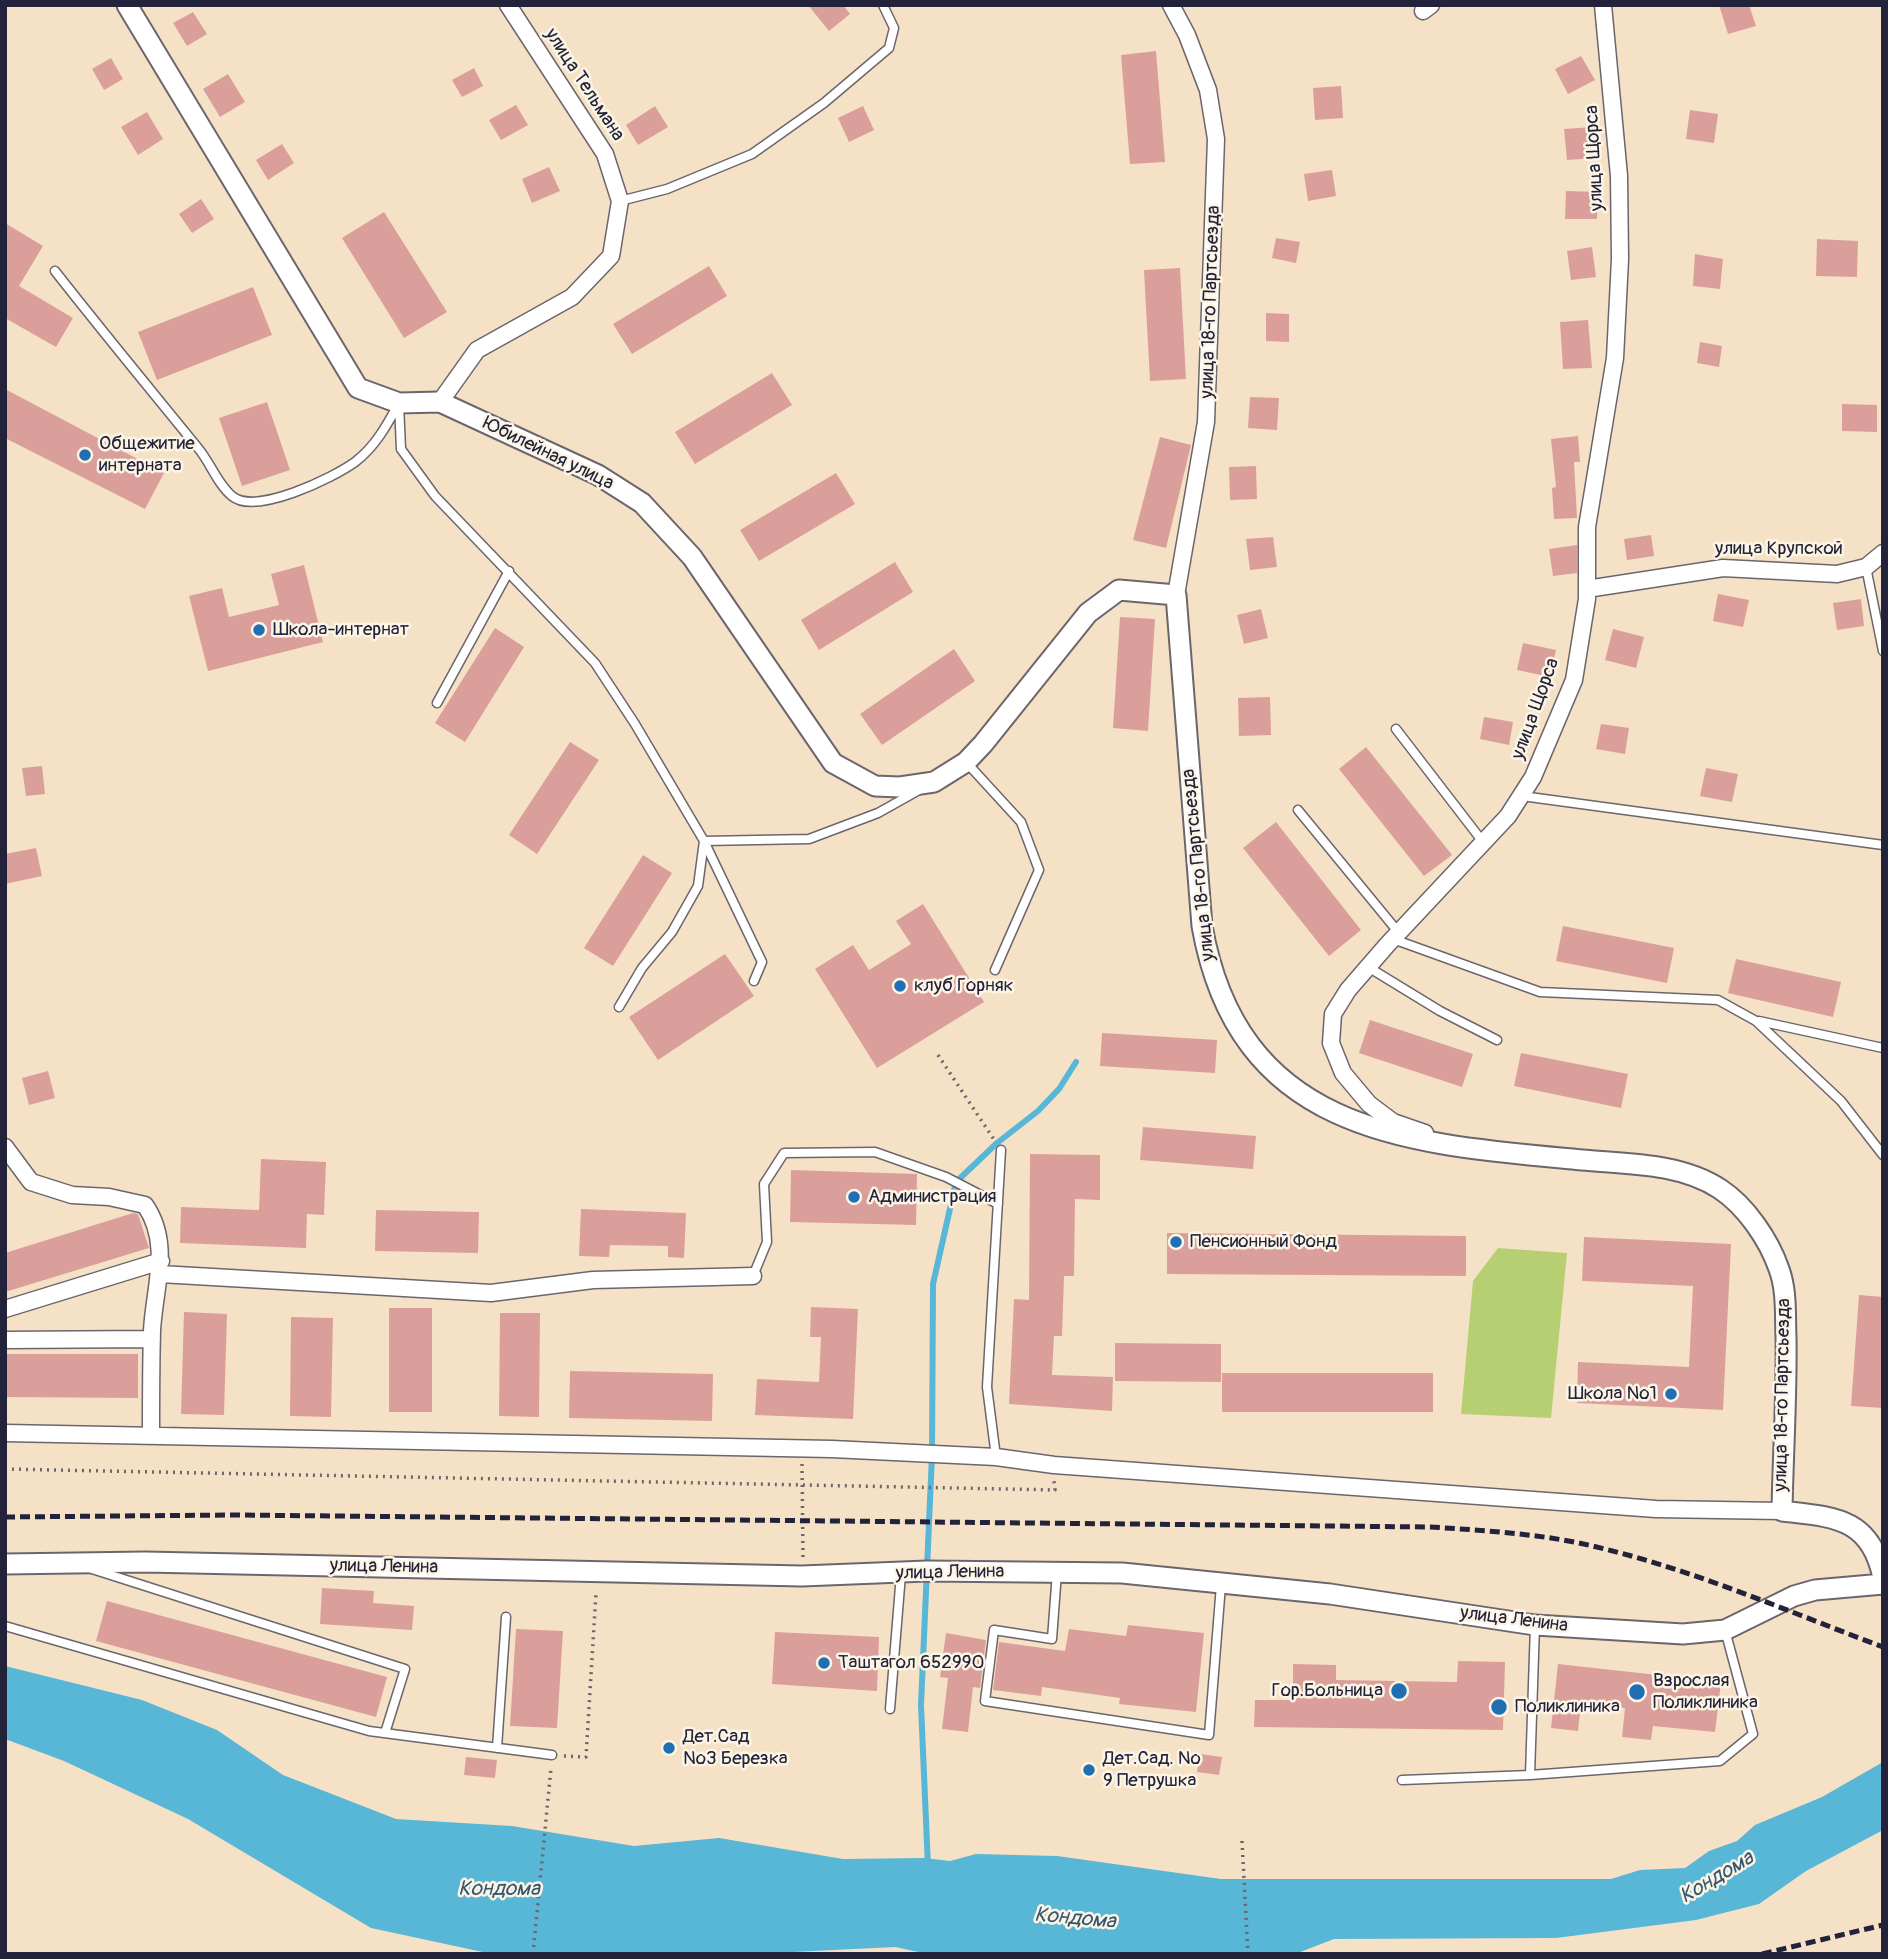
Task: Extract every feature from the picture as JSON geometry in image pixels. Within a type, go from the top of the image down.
[{"type":"street","name":"Юбилейная улица","points":[[127,5],[358,388],[399,403],[440,402],[598,475],[642,503],[692,557],[833,763],[875,786],[900,787],[934,782],[965,762],[1025,693],[1088,613],[1119,590],[1176,595]]},
{"type":"street","name":"улица Тельмана","points":[[440,402],[477,351],[572,296],[611,256],[620,201],[605,154],[508,5]]},
{"type":"street","name":"улица 18-го Партсьезда","points":[[1171,5],[1187,35],[1208,90],[1216,139],[1206,422],[1176,595],[1202,926],[1210,969],[1228,1008],[1263,1062],[1334,1114],[1415,1140],[1474,1150],[1679,1171],[1721,1189],[1753,1221],[1767,1242],[1785,1287],[1782,1511]]},
{"type":"street","name":"улица Щорса","points":[[1474,1150],[1393,1122],[1369,1104],[1343,1073],[1331,1043],[1333,1014],[1368,967],[1508,816],[1533,777],[1574,680],[1587,589],[1587,527],[1603,444],[1615,358],[1620,259],[1615,115],[1603,5]]},
{"type":"street","name":"улица Крупской","points":[[1587,589],[1723,568],[1837,574],[1866,567],[1883,553]]},
{"type":"street","points":[[1866,567],[1883,564]]},
{"type":"street","points":[[5,1147],[31,1182],[72,1195],[109,1197],[145,1205],[156,1221],[160,1267],[152,1339],[151,1434]]},
{"type":"street","points":[[5,1309],[160,1267],[491,1293],[593,1280],[753,1276]]},
{"type":"street","points":[[5,1340],[152,1339]]},
{"type":"street","points":[[5,1433],[802,1448],[996,1457],[1054,1465],[1656,1509],[1782,1511],[1838,1518],[1866,1538],[1880,1560],[1883,1578]]},
{"type":"street","name":"улица Ленина","points":[[5,1564],[802,1576],[1122,1573],[1330,1594],[1535,1625],[1683,1634],[1725,1630],[1794,1596],[1815,1590],[1883,1584]]},
{"type":"lane","points":[[620,201],[667,189],[752,154],[824,103],[889,48],[894,27],[883,5]]},
{"type":"lane","points":[[55,271],[204,455],[232,497],[250,503],[286,495],[313,485],[355,463],[379,439],[399,403]]},
{"type":"lane","points":[[399,403],[401,449],[435,496],[595,663],[704,841],[762,962],[754,981]]},
{"type":"lane","points":[[1866,567],[1883,651]]},
{"type":"lane","points":[[437,703],[509,571]]},
{"type":"lane","points":[[1396,729],[1483,842]]},
{"type":"lane","points":[[965,762],[1021,822],[1039,870],[995,970]]},
{"type":"lane","points":[[704,841],[809,839],[878,813],[934,782]]},
{"type":"lane","points":[[1521,796],[1883,845]]},
{"type":"lane","points":[[1298,810],[1396,936],[1540,992],[1718,1000],[1756,1021],[1841,1101],[1883,1155]]},
{"type":"lane","points":[[619,1007],[642,968],[672,932],[698,886],[704,841]]},
{"type":"lane","points":[[1368,967],[1440,1012],[1497,1040]]},
{"type":"lane","points":[[1756,1021],[1883,1048]]},
{"type":"lane","points":[[996,1457],[987,1387],[1002,1150]]},
{"type":"lane","points":[[753,1276],[767,1242],[764,1184],[784,1153],[875,1152],[946,1177],[998,1204]]},
{"type":"lane","points":[[72,1563],[405,1669],[385,1733]]},
{"type":"lane","points":[[1056,1572],[1052,1639],[994,1630],[985,1701],[1209,1735],[1222,1583]]},
{"type":"lane","points":[[890,1709],[901,1574]]},
{"type":"lane","points":[[497,1748],[506,1617]]},
{"type":"lane","points":[[1530,1775],[1535,1625]]},
{"type":"lane","points":[[5,1626],[385,1733],[552,1755]]},
{"type":"lane","points":[[1402,1780],[1530,1775],[1720,1761],[1753,1734],[1725,1630]]},
{"type":"path","points":[[938,1055],[1002,1150]]},
{"type":"path","points":[[802,1448],[802,1576]]},
{"type":"path","points":[[5,1469],[1055,1490],[1054,1465]]},
{"type":"path","points":[[533,1954],[552,1755],[586,1757],[596,1592]]},
{"type":"path","points":[[1242,1841],[1248,1954]]},
{"type":"green space","points":[[1498,1248],[1567,1253],[1551,1418],[1461,1414],[1473,1281]]},
{"type":"water","name":"Кондома","points":[[5,1666],[142,1700],[217,1730],[283,1775],[396,1819],[512,1826],[634,1846],[719,1838],[843,1859],[924,1858],[950,1861],[976,1854],[1057,1856],[1221,1879],[1611,1879],[1640,1870],[1685,1868],[1709,1851],[1737,1841],[1755,1825],[1822,1797],[1883,1762],[1883,1830],[1806,1871],[1759,1904],[1696,1920],[1556,1938],[1334,1939],[1295,1954],[928,1954],[895,1947],[753,1954],[492,1954],[371,1928],[188,1819],[64,1761],[5,1739]]},
{"type":"building","points":[[808,5],[843,5],[850,14],[829,31]]},
{"type":"building","points":[[1719,5],[1749,5],[1756,26],[1728,34]]},
{"type":"building","points":[[193,12],[207,34],[187,46],[173,23]]},
{"type":"building","points":[[1156,51],[1165,162],[1130,164],[1121,55]]},
{"type":"building","points":[[1581,56],[1595,80],[1568,94],[1555,69]]},
{"type":"building","points":[[111,58],[123,79],[104,90],[92,69]]},
{"type":"building","points":[[474,68],[483,86],[462,97],[452,80]]},
{"type":"building","points":[[228,74],[245,102],[220,117],[203,89]]},
{"type":"building","points":[[1341,86],[1343,118],[1315,120],[1313,88]]},
{"type":"building","points":[[516,105],[528,125],[501,140],[489,120]]},
{"type":"building","points":[[655,106],[668,127],[638,145],[626,125]]},
{"type":"building","points":[[863,106],[874,130],[849,142],[838,118]]},
{"type":"building","points":[[1690,110],[1718,114],[1714,143],[1686,139]]},
{"type":"building","points":[[147,112],[163,139],[138,155],[121,127]]},
{"type":"building","points":[[1593,127],[1595,158],[1567,160],[1564,129]]},
{"type":"building","points":[[282,144],[294,163],[268,180],[256,160]]},
{"type":"building","points":[[549,167],[560,191],[532,203],[522,179]]},
{"type":"building","points":[[1332,170],[1336,196],[1308,201],[1304,174]]},
{"type":"building","points":[[1566,191],[1598,192],[1597,219],[1565,219]]},
{"type":"building","points":[[201,199],[214,219],[192,233],[179,214]]},
{"type":"building","points":[[384,212],[447,312],[404,338],[342,238]]},
{"type":"building","points":[[5,223],[43,246],[19,286],[73,318],[56,347],[5,318]]},
{"type":"building","points":[[1276,238],[1300,242],[1296,263],[1272,258]]},
{"type":"building","points":[[1817,239],[1858,241],[1857,277],[1816,276]]},
{"type":"building","points":[[1592,247],[1596,277],[1571,280],[1567,251]]},
{"type":"building","points":[[1695,254],[1723,259],[1720,289],[1693,286]]},
{"type":"building","points":[[709,266],[727,296],[632,354],[613,324]]},
{"type":"building","points":[[1180,268],[1186,379],[1150,381],[1144,270]]},
{"type":"building","points":[[253,287],[272,335],[157,380],[138,332]]},
{"type":"building","points":[[1266,313],[1289,314],[1289,342],[1266,341]]},
{"type":"building","points":[[1588,320],[1592,368],[1563,369],[1560,322]]},
{"type":"building","points":[[1700,342],[1722,346],[1719,367],[1697,363]]},
{"type":"building","points":[[772,373],[792,405],[695,464],[675,432]]},
{"type":"building","name":"Общежитие интерната","points":[[5,389],[164,473],[145,509],[5,438]]},
{"type":"building","points":[[1250,397],[1279,398],[1277,430],[1248,428]]},
{"type":"building","points":[[267,402],[290,470],[242,486],[219,418]]},
{"type":"building","points":[[1842,404],[1877,405],[1877,432],[1842,431]]},
{"type":"building","points":[[1578,436],[1580,462],[1574,462],[1577,518],[1554,519],[1552,488],[1556,487],[1551,439]]},
{"type":"building","points":[[1160,437],[1191,445],[1166,548],[1133,540]]},
{"type":"building","points":[[1256,466],[1257,499],[1230,500],[1229,467]]},
{"type":"building","points":[[836,473],[855,504],[759,561],[740,530]]},
{"type":"building","points":[[1651,535],[1654,556],[1627,560],[1624,539]]},
{"type":"building","points":[[1273,537],[1277,567],[1250,570],[1246,539]]},
{"type":"building","points":[[1577,545],[1577,573],[1553,576],[1549,549]]},
{"type":"building","points":[[895,562],[913,592],[819,650],[801,620]]},
{"type":"building","name":"Школа-интернат","points":[[304,565],[323,642],[208,671],[189,596],[222,588],[229,617],[279,605],[271,574]]},
{"type":"building","points":[[1718,594],[1749,600],[1743,627],[1713,621]]},
{"type":"building","points":[[1861,599],[1864,626],[1837,630],[1833,603]]},
{"type":"building","points":[[1261,609],[1268,638],[1244,644],[1237,615]]},
{"type":"building","points":[[1120,617],[1155,619],[1148,731],[1113,728]]},
{"type":"building","points":[[495,628],[524,647],[465,742],[435,723]]},
{"type":"building","points":[[1613,629],[1644,637],[1636,668],[1605,660]]},
{"type":"building","points":[[1523,643],[1556,650],[1550,677],[1517,670]]},
{"type":"building","points":[[954,649],[975,681],[882,745],[860,714]]},
{"type":"building","points":[[1270,697],[1271,735],[1239,736],[1238,698]]},
{"type":"building","points":[[1484,717],[1513,722],[1509,745],[1480,739]]},
{"type":"building","points":[[1601,724],[1629,728],[1625,754],[1596,749]]},
{"type":"building","points":[[570,742],[599,760],[537,854],[509,835]]},
{"type":"building","points":[[1366,747],[1452,855],[1424,876],[1339,769]]},
{"type":"building","points":[[42,766],[45,794],[26,796],[22,768]]},
{"type":"building","points":[[1706,768],[1738,774],[1732,802],[1700,796]]},
{"type":"building","points":[[1276,822],[1361,930],[1329,956],[1243,848]]},
{"type":"building","points":[[36,848],[42,876],[5,884],[5,854]]},
{"type":"building","points":[[643,855],[672,873],[613,966],[584,948]]},
{"type":"building","name":"клуб Горняк","points":[[923,904],[984,1002],[877,1068],[815,969],[853,945],[869,970],[911,944],[896,921]]},
{"type":"building","points":[[1563,926],[1674,948],[1667,983],[1556,961]]},
{"type":"building","points":[[725,954],[754,996],[658,1060],[629,1017]]},
{"type":"building","points":[[1736,959],[1841,982],[1833,1017],[1728,993]]},
{"type":"building","points":[[1370,1020],[1473,1054],[1462,1087],[1359,1053]]},
{"type":"building","points":[[1102,1033],[1217,1040],[1215,1073],[1100,1066]]},
{"type":"building","points":[[1521,1053],[1628,1074],[1621,1108],[1514,1086]]},
{"type":"building","points":[[48,1071],[55,1098],[29,1105],[22,1078]]},
{"type":"building","points":[[1143,1127],[1256,1136],[1253,1169],[1140,1160]]},
{"type":"building","points":[[1030,1154],[1100,1155],[1100,1200],[1075,1199],[1074,1276],[1064,1276],[1062,1336],[1054,1336],[1052,1375],[1113,1377],[1112,1411],[1009,1404],[1014,1299],[1029,1300]]},
{"type":"building","points":[[261,1159],[326,1162],[324,1215],[307,1214],[306,1248],[180,1243],[181,1207],[259,1210]]},
{"type":"building","name":"Администрация","points":[[791,1170],[917,1174],[916,1225],[790,1222]]},
{"type":"building","points":[[581,1209],[686,1213],[684,1258],[668,1257],[668,1246],[610,1245],[609,1257],[579,1256]]},
{"type":"building","points":[[376,1210],[479,1212],[478,1253],[375,1251]]},
{"type":"building","points":[[133,1213],[138,1214],[149,1248],[5,1292],[5,1253]]},
{"type":"building","points":[[1167,1233],[1466,1236],[1466,1276],[1167,1274]]},
{"type":"building","points":[[1584,1237],[1731,1244],[1723,1410],[1577,1403],[1578,1362],[1689,1367],[1693,1286],[1582,1281]]},
{"type":"building","points":[[1859,1295],[1883,1297],[1883,1408],[1851,1406]]},
{"type":"building","points":[[811,1307],[858,1309],[853,1419],[755,1415],[757,1379],[819,1382],[821,1337],[810,1337]]},
{"type":"building","points":[[389,1308],[432,1308],[432,1412],[389,1412]]},
{"type":"building","points":[[184,1312],[227,1314],[224,1415],[181,1414]]},
{"type":"building","points":[[500,1313],[540,1313],[539,1417],[499,1416]]},
{"type":"building","points":[[291,1317],[333,1318],[331,1417],[290,1416]]},
{"type":"building","points":[[1115,1343],[1221,1344],[1221,1382],[1115,1381]]},
{"type":"building","points":[[5,1354],[138,1354],[138,1398],[5,1397]]},
{"type":"building","points":[[570,1371],[713,1374],[712,1421],[569,1418]]},
{"type":"building","points":[[1222,1373],[1433,1373],[1433,1412],[1222,1412]]},
{"type":"building","points":[[322,1588],[374,1591],[373,1603],[414,1606],[412,1630],[320,1624]]},
{"type":"building","points":[[107,1601],[387,1677],[376,1717],[96,1641]]},
{"type":"building","points":[[1128,1625],[1204,1633],[1196,1712],[1119,1704],[1120,1698],[1042,1687],[1041,1696],[993,1690],[999,1642],[1065,1651],[1069,1629],[1126,1636]]},
{"type":"building","points":[[516,1629],[563,1631],[557,1728],[510,1726]]},
{"type":"building","points":[[775,1632],[879,1637],[877,1691],[772,1684]]},
{"type":"building","points":[[946,1633],[986,1640],[980,1688],[973,1687],[968,1732],[942,1729],[948,1678],[940,1677]]},
{"type":"building","name":"Гор.Больница","points":[[1458,1661],[1505,1662],[1503,1730],[1254,1727],[1255,1700],[1293,1700],[1293,1664],[1336,1665],[1336,1680],[1457,1682]]},
{"type":"building","name":"Взрослая Поликлиника","points":[[1558,1664],[1721,1682],[1715,1732],[1653,1726],[1651,1740],[1622,1737],[1625,1708],[1581,1703],[1578,1731],[1551,1728]]},
{"type":"building","points":[[1200,1754],[1222,1757],[1219,1775],[1197,1772]]},
{"type":"building","points":[[466,1757],[497,1760],[495,1778],[464,1775]]},
{"type":"waterway","points":[[928,1867],[921,1705],[932,1455],[933,1284],[956,1182],[997,1143],[1038,1111],[1059,1089],[1076,1062]]},
{"type":"railway","points":[[5,1517],[236,1515],[1466,1529],[1574,1542],[1653,1562],[1730,1588],[1883,1647]]},
{"type":"railway","points":[[1762,1954],[1883,1925]]},
{"type":"place","name":"Общежитие интерната","points":[[85,455]]},
{"type":"place","name":"Школа-интернат","points":[[259,630]]},
{"type":"place","name":"клуб Горняк","points":[[900,986]]},
{"type":"place","name":"Администрация","points":[[854,1197]]},
{"type":"place","name":"Пенсионный Фонд","points":[[1176,1242]]},
{"type":"place","name":"Школа №1","points":[[1671,1394]]},
{"type":"place","name":"Таштагол 652990","points":[[824,1663]]},
{"type":"place","name":"Гор.Больница","points":[[1399,1691]]},
{"type":"place","name":"Взрослая Поликлиника","points":[[1637,1692]]},
{"type":"place","name":"Поликлиника","points":[[1499,1707]]},
{"type":"place","name":"Дет.Сад №3 Березка","points":[[669,1748]]},
{"type":"place","name":"Дет.Сад. № 9 Петрушка","points":[[1089,1770]]}]
